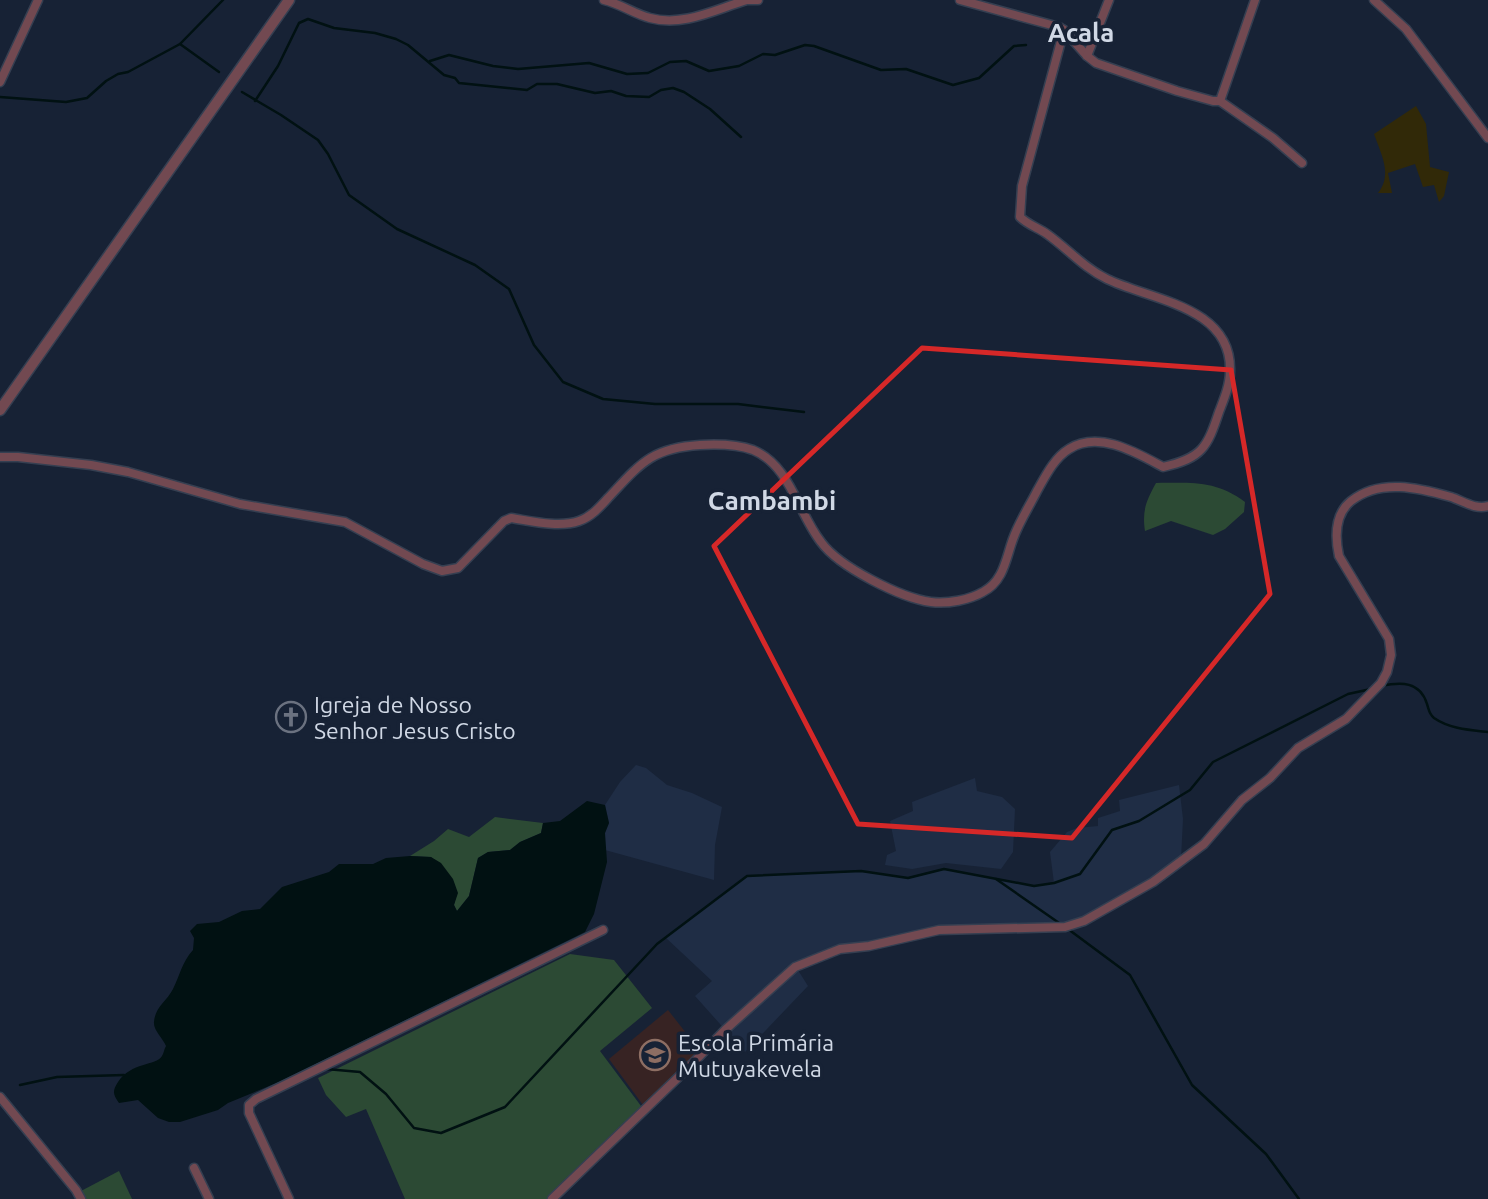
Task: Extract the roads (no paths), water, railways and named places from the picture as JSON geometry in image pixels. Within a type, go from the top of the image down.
[{"type":"street","points":[[0,82],[38,0]]},
{"type":"street","points":[[0,410],[289,0]]},
{"type":"street","points":[[604,0],[637,15],[672,22],[747,0],[758,0]]},
{"type":"street","points":[[960,0],[1059,26],[1087,57],[1096,63],[1161,86],[1220,101],[1273,138],[1302,163]]},
{"type":"street","points":[[1087,57],[1109,0]]},
{"type":"street","points":[[1220,101],[1255,0]]},
{"type":"street","points":[[1374,0],[1406,29],[1488,138]]},
{"type":"street","points":[[0,457],[103,468],[240,504],[345,522],[423,564],[450,571],[458,568],[504,521],[578,521],[597,510],[638,466],[661,451],[677,446],[727,444],[754,451],[773,463],[822,544],[831,555],[850,568],[898,591],[931,602],[952,601],[986,591],[1002,573],[1029,506],[1055,462],[1069,448],[1096,443],[1113,444],[1129,448],[1163,467],[1188,461],[1209,441],[1230,372],[1227,345],[1203,318],[1163,298],[1106,279],[1020,217],[1022,186],[1064,30]]},
{"type":"street","points":[[552,1199],[725,1030],[795,967],[839,949],[869,946],[939,930],[1065,927],[1084,921],[1153,882],[1203,844],[1242,800],[1270,778],[1298,748],[1355,711],[1381,683],[1387,672],[1391,655],[1390,639],[1339,556],[1335,541],[1337,526],[1345,506],[1363,493],[1390,486],[1451,497],[1476,506],[1488,506]]},
{"type":"street","points":[[289,1199],[249,1113],[249,1105],[267,1093],[603,930]]},
{"type":"street","points":[[0,1097],[76,1190],[80,1199]]},
{"type":"street","points":[[194,1168],[209,1199]]},
{"type":"waterway","points":[[0,97],[66,102],[87,98],[118,74],[128,72],[180,44],[223,0]]},
{"type":"waterway","points":[[255,101],[278,66],[299,23],[308,19],[334,28],[375,33],[396,39],[459,83],[527,90],[537,84],[557,84],[595,93],[611,91],[626,96],[649,97],[661,90],[673,88],[710,109],[741,137]]},
{"type":"waterway","points":[[180,44],[219,72]]},
{"type":"waterway","points":[[430,61],[449,55],[518,69],[589,63],[627,74],[648,73],[670,62],[686,61],[709,71],[739,66],[763,54],[775,55],[805,45],[881,70],[906,69],[953,85],[979,78],[1014,46],[1026,45]]},
{"type":"waterway","points":[[242,92],[318,140],[349,195],[397,229],[475,265],[509,289],[534,345],[563,382],[603,399],[655,404],[738,404],[804,412]]},
{"type":"waterway","points":[[1381,686],[1402,684],[1415,687],[1424,696],[1430,713],[1440,722],[1467,730],[1488,732]]},
{"type":"waterway","points":[[326,1069],[360,1072],[386,1094],[414,1128],[441,1133],[505,1107],[657,944],[747,876],[861,871],[908,878],[944,869],[1034,886],[1054,883],[1080,874],[1112,830],[1139,821],[1190,790],[1213,762],[1348,694],[1371,689]]},
{"type":"waterway","points":[[996,879],[1062,925]]},
{"type":"waterway","points":[[1068,929],[1130,975],[1192,1085],[1266,1154],[1299,1199]]},
{"type":"waterway","points":[[20,1085],[57,1077],[124,1075]]},
{"type":"place","name":"Igreja de Nosso Senhor Jesus Cristo","points":[[291,717]]},
{"type":"place","name":"Escola Primária Mutuyakevela","points":[[655,1055]]},
{"type":"district","name":"Acala","points":[[1081,32]]},
{"type":"district","name":"Cambambi","points":[[772,500]]}]
